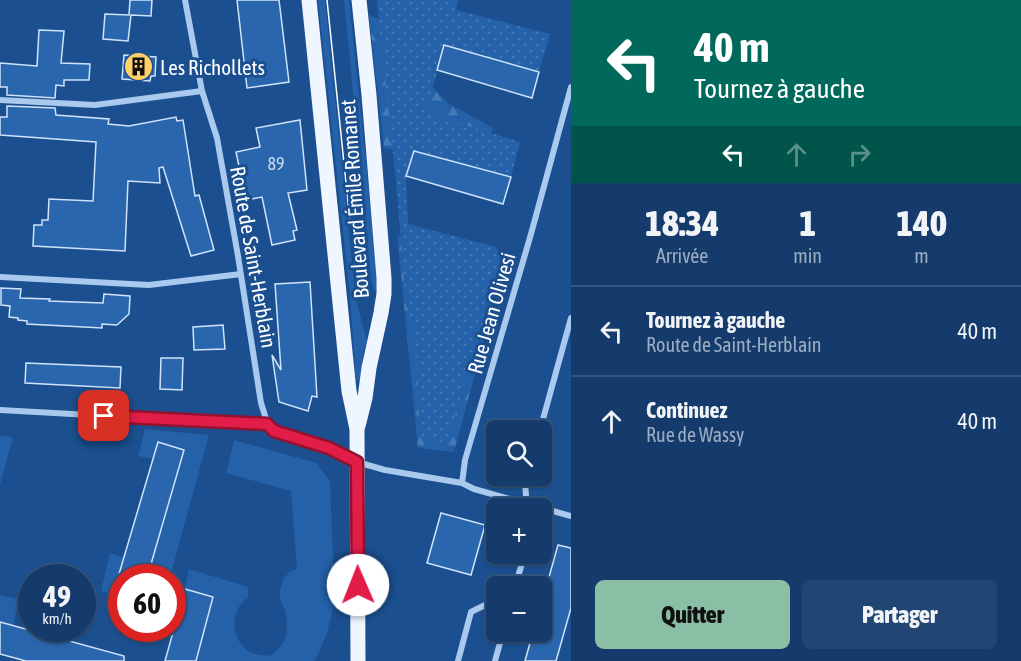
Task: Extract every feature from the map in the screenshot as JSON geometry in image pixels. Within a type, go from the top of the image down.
[{"type":"main road","name":"Boulevard Émile Romanet","points":[[309,0],[348,392],[357,429],[358,661]]},
{"type":"main road","name":"Boulevard Émile Romanet","points":[[357,429],[384,294],[370,107],[359,0]]},
{"type":"street","name":"Route de Saint-Herblain","points":[[185,0],[202,91],[217,138],[261,403],[267,424]]},
{"type":"street","name":"Rue Jean Olivesi","points":[[462,483],[465,460],[571,87]]},
{"type":"street","points":[[0,100],[95,105],[202,91]]},
{"type":"street","points":[[0,277],[149,285],[241,274]]},
{"type":"street","points":[[543,420],[571,318]]},
{"type":"street","points":[[0,410],[267,424],[274,431],[329,448],[357,462],[394,472],[462,483],[502,498]]},
{"type":"street","points":[[552,512],[571,516]]},
{"type":"street","points":[[458,661],[471,612],[486,605]]},
{"type":"street","points":[[495,661],[500,642]]},
{"type":"green space","points":[[318,0],[325,0],[356,300],[367,341],[363,353],[361,381],[356,380],[350,296]]},
{"type":"green space","points":[[344,0],[349,0],[376,259],[375,293],[371,279]]},
{"type":"green space","points":[[377,0],[458,0],[456,10],[550,34],[539,72],[444,45],[426,113],[520,142],[511,177],[414,151],[406,175],[408,224],[496,247],[500,255],[447,443],[420,436],[417,358],[404,280]]},
{"type":"green space","points":[[369,15],[412,33],[423,78],[448,103],[493,128],[482,150],[403,151],[384,148]]},
{"type":"green space","points":[[397,235],[507,255],[454,452],[418,448]]},
{"type":"green space","points":[[145,429],[209,435],[174,564],[151,564],[184,450],[158,442],[153,459],[138,456]]},
{"type":"green space","points":[[0,436],[13,437],[0,485]]},
{"type":"green space","points":[[234,440],[316,463],[330,481],[334,605],[327,633],[314,661],[196,661],[213,597],[186,589],[189,569],[248,587],[248,598],[240,605],[236,614],[234,625],[236,635],[249,651],[259,655],[271,655],[281,646],[287,629],[287,620],[280,600],[280,588],[286,576],[297,569],[291,491],[226,473]]},
{"type":"green space","points":[[110,553],[124,558],[126,564],[108,564],[108,593],[101,591]]},
{"type":"green space","points":[[0,595],[18,599],[13,626],[0,622]]},
{"type":"building","points":[[130,0],[152,0],[151,16],[131,15],[128,41],[103,39],[105,14],[129,15]]},
{"type":"building","points":[[237,0],[279,0],[289,82],[247,88]]},
{"type":"building","points":[[39,30],[64,31],[61,63],[90,64],[89,80],[64,80],[64,86],[56,85],[55,98],[7,95],[7,87],[0,87],[0,63],[37,66]]},
{"type":"building","points":[[444,45],[539,72],[532,98],[437,70]]},
{"type":"building","name":"Les Richollets","points":[[124,55],[156,57],[155,76],[151,76],[150,81],[122,79]]},
{"type":"building","points":[[7,106],[55,108],[56,115],[109,119],[108,124],[129,126],[176,117],[177,121],[183,120],[195,196],[199,195],[214,250],[191,256],[163,167],[159,168],[160,183],[128,181],[125,251],[33,246],[34,225],[42,225],[42,220],[48,220],[49,199],[93,201],[96,142],[0,135],[0,117],[7,117]]},
{"type":"building","points":[[300,120],[307,190],[288,193],[297,230],[293,231],[295,240],[272,245],[262,197],[246,200],[236,152],[260,147],[256,128]]},
{"type":"building","points":[[414,151],[511,177],[503,204],[406,176]]},
{"type":"building","points":[[310,282],[317,397],[312,396],[308,411],[279,402],[272,355],[281,370],[275,284]]},
{"type":"building","points":[[1,288],[21,289],[20,298],[50,299],[49,301],[103,303],[104,294],[130,296],[129,314],[117,325],[102,324],[102,328],[27,324],[27,321],[9,317],[10,306],[1,305]]},
{"type":"building","points":[[223,325],[225,349],[194,350],[193,327]]},
{"type":"building","points":[[161,358],[183,358],[182,390],[160,389]]},
{"type":"building","points":[[26,363],[121,367],[120,388],[25,383]]},
{"type":"building","points":[[158,442],[184,450],[151,564],[122,564]]},
{"type":"building","points":[[441,513],[485,525],[471,575],[427,563]]},
{"type":"building","points":[[558,545],[571,548],[571,608],[556,661],[525,661],[530,642],[552,642],[552,576],[549,576]]},
{"type":"building","points":[[186,589],[213,597],[196,661],[165,661],[170,642],[186,642]]},
{"type":"building","points":[[0,622],[18,627],[18,642],[73,642],[124,656],[124,661],[26,661],[0,654]]},
{"type":"tram line","points":[[327,0],[350,221]]},
{"type":"place","name":"Les Richollets","points":[[139,67]]},
{"type":"route","points":[[104,416],[267,424],[274,431],[283,435],[329,448],[357,462],[358,585]]}]
